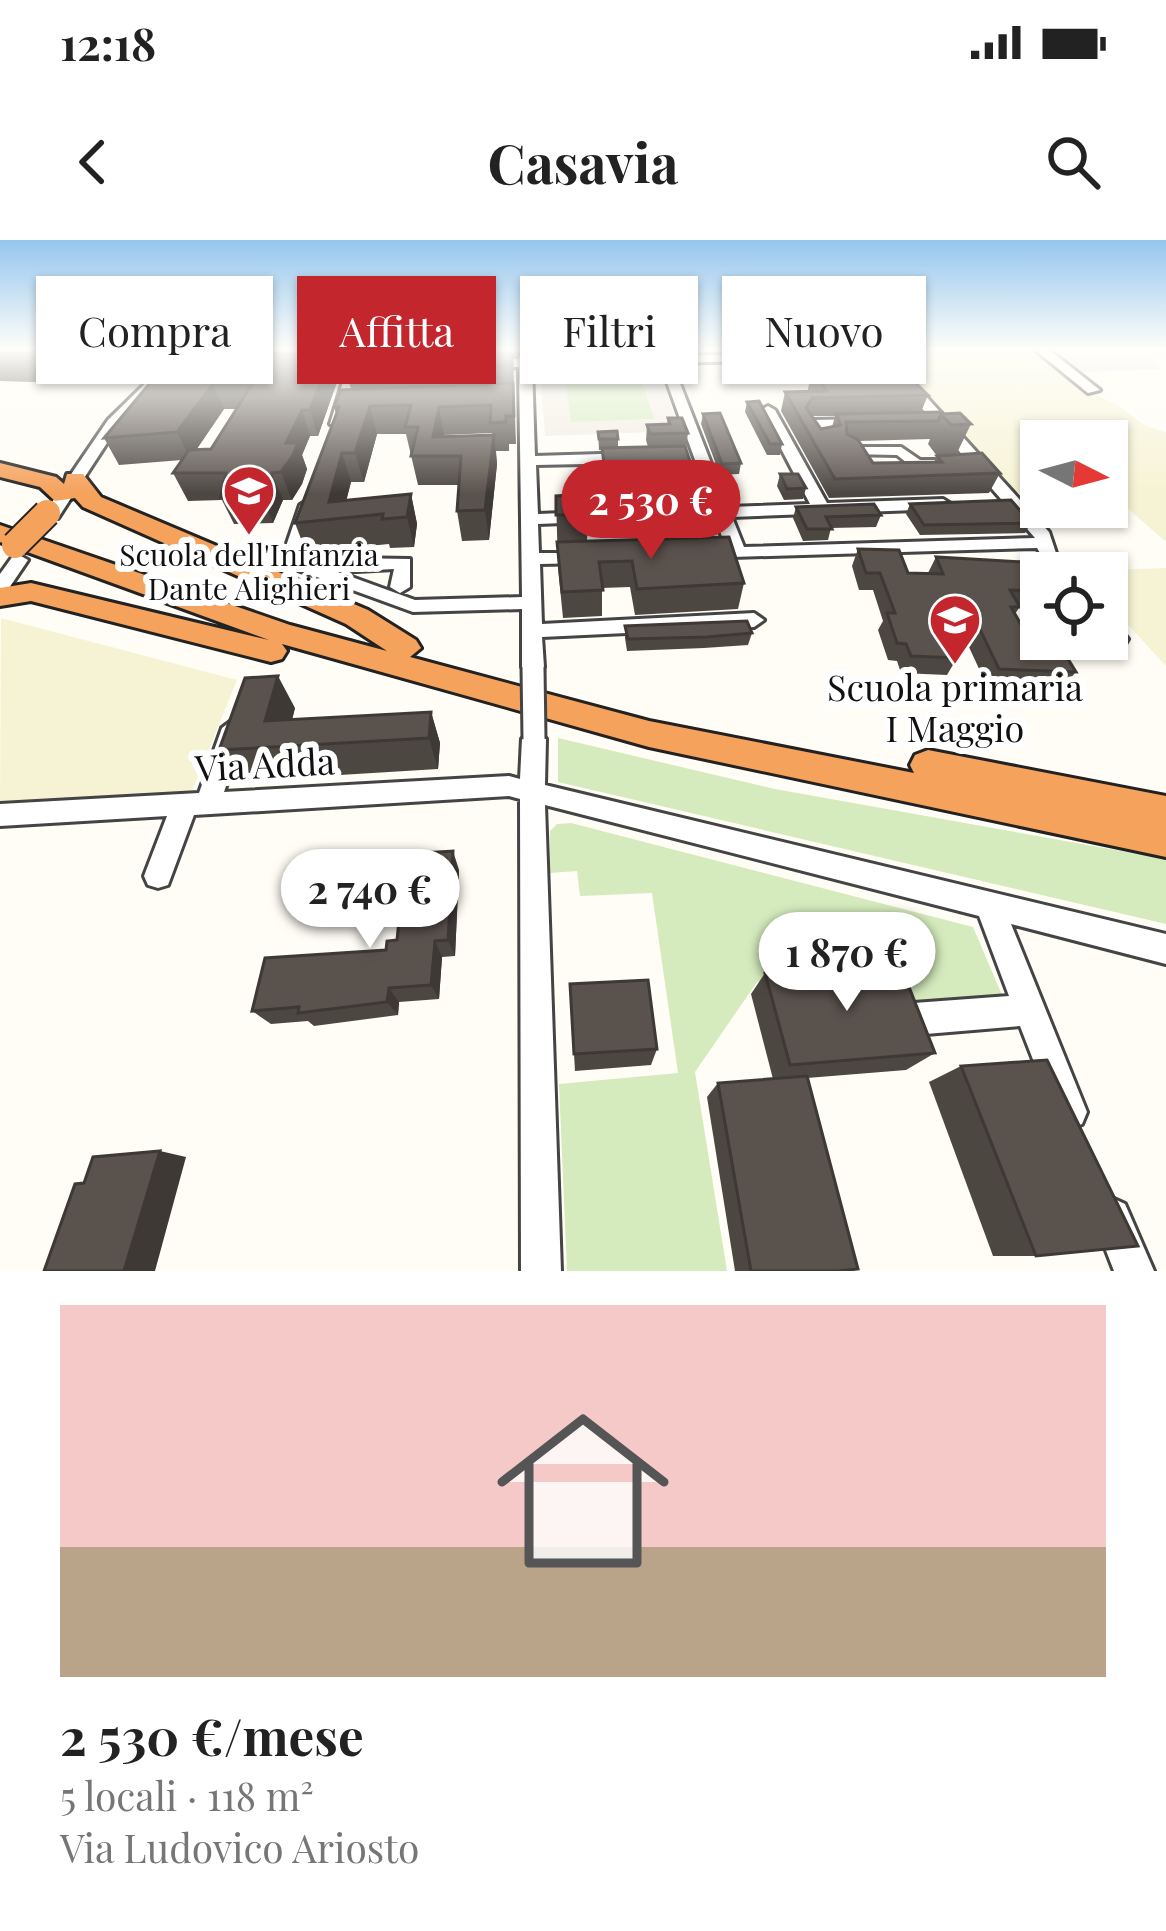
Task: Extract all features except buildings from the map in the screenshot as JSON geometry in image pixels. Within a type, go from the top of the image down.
[{"type":"highway","points":[[0,470],[357,616],[405,647]]},
{"type":"highway","points":[[64,493],[8,552],[649,734],[1166,840]]},
{"type":"highway","points":[[0,513],[405,647],[656,712],[1166,812]]},
{"type":"highway","points":[[0,597],[31,592],[592,732],[649,734]]},
{"type":"street","points":[[64,493],[138,397]]},
{"type":"street","points":[[332,430],[345,397]]},
{"type":"street","points":[[521,397],[533,667],[541,1271]]},
{"type":"street","points":[[679,397],[736,553]]},
{"type":"street","points":[[916,397],[1043,536],[1048,552]]},
{"type":"street","points":[[339,409],[368,407]]},
{"type":"street","points":[[768,410],[821,508]]},
{"type":"street","points":[[916,422],[940,422]]},
{"type":"street","points":[[824,442],[812,424],[874,423]]},
{"type":"street","points":[[678,457],[702,456]]},
{"type":"street","points":[[527,461],[654,458]]},
{"type":"street","points":[[857,459],[977,464]]},
{"type":"street","points":[[311,495],[290,562],[413,606],[530,603]]},
{"type":"street","points":[[988,502],[1011,501]]},
{"type":"street","points":[[529,519],[964,503]]},
{"type":"street","points":[[680,555],[1042,543]]},
{"type":"street","points":[[0,587],[8,552]]},
{"type":"street","points":[[530,559],[611,557]]},
{"type":"street","points":[[322,571],[348,564],[404,563],[400,587]]},
{"type":"street","points":[[532,631],[754,620]]},
{"type":"street","points":[[158,876],[242,706]]},
{"type":"street","name":"Via Adda","points":[[0,815],[509,786],[1166,949]]},
{"type":"street","points":[[990,908],[1082,1140]]},
{"type":"street","points":[[914,1019],[1029,1010]]},
{"type":"street","points":[[1099,1184],[1134,1271]]},
{"type":"shaded area","points":[[542,397],[568,397],[571,422],[654,419],[647,397],[668,397],[680,431],[545,436]]},
{"type":"shaded area","points":[[927,397],[1101,397],[1146,426],[1166,432],[1166,542],[1128,509],[1128,420],[1020,420],[1020,493],[1015,493]]},
{"type":"shaded area","points":[[1166,568],[1166,666],[1128,625],[1128,569]]},
{"type":"shaded area","points":[[1,618],[237,680],[191,794],[0,803]]},
{"type":"green space","points":[[567,397],[648,397],[655,419],[571,423]]},
{"type":"green space","points":[[558,738],[775,789],[1166,859],[1166,924],[558,782]]},
{"type":"green space","points":[[571,823],[973,927],[1005,1002],[911,1008],[898,974],[757,982],[695,1072],[727,1271],[567,1271],[559,1084],[678,1073],[652,893],[580,896],[577,871],[550,873],[550,831],[557,824]]},
{"type":"place","name":"Scuola dell'Infanzia Dante Alighieri","points":[[249,537]]},
{"type":"place","name":"Scuola primaria I Maggio","points":[[955,666]]}]
